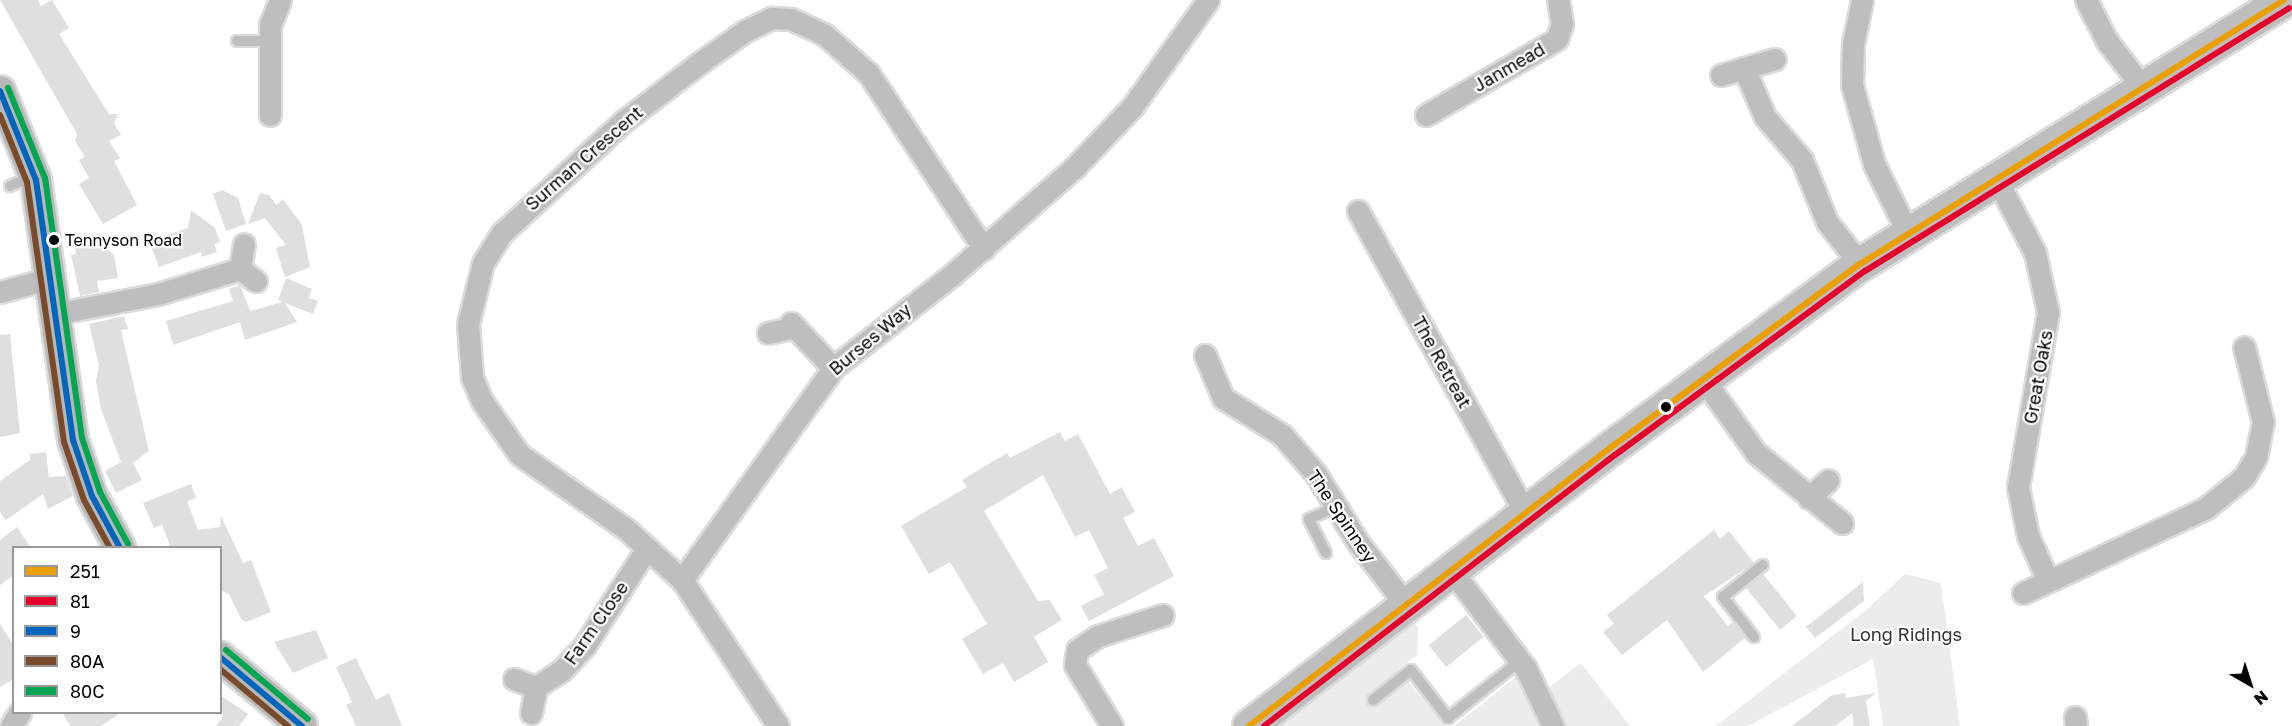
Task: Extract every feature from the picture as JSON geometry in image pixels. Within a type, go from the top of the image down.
[{"type":"main road","points":[[1249,726],[1704,379],[1860,264],[2284,0]]},
{"type":"street","points":[[270,115],[269,40],[272,15],[280,0]]},
{"type":"street","name":"Burses Way","points":[[682,580],[833,368],[984,249],[1075,167],[1133,106],[1208,0]]},
{"type":"street","name":"Janmead","points":[[1426,115],[1557,39],[1562,16],[1558,0]]},
{"type":"street","points":[[1862,0],[1853,44],[1852,85],[1874,164],[1908,233]]},
{"type":"street","points":[[2086,0],[2107,41],[2144,89]]},
{"type":"street","name":"Surman Crescent","points":[[682,580],[647,548],[519,454],[500,431],[472,377],[468,324],[483,263],[502,232],[552,184],[624,121],[746,31],[772,18],[791,19],[825,35],[868,74],[984,249]]},
{"type":"street","points":[[1721,75],[1775,58]]},
{"type":"street","points":[[1744,69],[1766,117],[1802,160],[1827,222],[1860,264]]},
{"type":"street","points":[[0,91],[22,181],[50,278],[73,440],[92,496],[119,546]]},
{"type":"street","name":"Great Oaks","points":[[1996,178],[2035,253],[2047,302],[2044,349],[2018,487],[2028,536],[2048,581]]},
{"type":"street","name":"The Retreat","points":[[1358,211],[1526,514]]},
{"type":"street","points":[[54,315],[248,275],[244,244]]},
{"type":"street","points":[[0,292],[50,278]]},
{"type":"street","points":[[768,333],[792,325],[833,368]]},
{"type":"street","points":[[2023,593],[2206,508],[2244,477],[2256,457],[2263,422],[2244,347]]},
{"type":"street","name":"The Spinney","points":[[1205,355],[1223,398],[1282,435],[1339,506],[1357,541],[1406,605]]},
{"type":"street","points":[[1704,379],[1741,436],[1782,478],[1842,524]]},
{"type":"street","points":[[1809,498],[1828,480]]},
{"type":"street","name":"Farm Close","points":[[536,687],[579,652],[647,548]]},
{"type":"street","points":[[1452,571],[1520,661],[1552,726]]},
{"type":"street","points":[[682,580],[778,726]]},
{"type":"street","points":[[1112,726],[1075,665],[1077,650],[1098,636],[1163,615]]},
{"type":"street","points":[[222,659],[302,726]]},
{"type":"street","points":[[514,678],[536,687],[531,713]]},
{"type":"lane","points":[[237,41],[269,40]]},
{"type":"lane","points":[[1326,553],[1309,519],[1339,506]]},
{"type":"lane","points":[[1754,637],[1723,597],[1763,565]]},
{"type":"lane","points":[[1373,700],[1411,670],[1448,718],[1520,661]]},
{"type":"green space","name":"Long Ridings","points":[[1905,574],[1941,583],[1960,726],[1883,726],[1873,659],[1748,726],[1716,726],[1866,610]]},
{"type":"green space","points":[[1410,618],[1418,627],[1417,655],[1398,669],[1445,726],[1249,726]]},
{"type":"green space","points":[[1581,663],[1630,726],[1454,726],[1526,669],[1540,694]]},
{"type":"building","points":[[0,0],[38,0],[41,6],[52,0],[69,28],[59,34],[109,114],[118,114],[114,123],[121,135],[109,141],[120,158],[114,161],[137,205],[103,224],[79,184],[89,178],[79,160],[85,157],[75,141],[77,134]]},
{"type":"building","points":[[222,190],[238,198],[246,224],[226,231],[213,194]]},
{"type":"building","points":[[260,193],[269,195],[276,205],[283,199],[302,225],[310,267],[285,277],[276,248],[286,245],[265,218],[248,224]]},
{"type":"building","points":[[191,210],[215,228],[220,242],[214,244],[217,252],[202,257],[201,252],[159,267],[149,241],[188,228]]},
{"type":"building","points":[[100,243],[114,255],[118,278],[97,281],[99,292],[80,296],[71,255],[76,254],[75,246]]},
{"type":"building","points":[[286,278],[312,289],[309,298],[318,301],[313,314],[285,303],[297,322],[245,340],[240,322],[173,345],[166,321],[233,301],[229,289],[240,285],[250,311],[282,302],[278,300]]},
{"type":"building","points":[[124,316],[128,329],[121,330],[149,451],[133,463],[142,480],[116,493],[105,471],[121,462],[101,409],[96,381],[99,365],[89,324]]},
{"type":"building","points":[[10,334],[20,433],[0,437],[0,335]]},
{"type":"building","points":[[1060,432],[1065,441],[1078,434],[1110,494],[1122,487],[1135,512],[1123,518],[1138,546],[1154,538],[1174,576],[1089,621],[1081,606],[1104,594],[1094,575],[1108,568],[1089,530],[1075,537],[1043,475],[984,511],[1038,601],[1050,600],[1062,620],[1034,637],[1048,662],[1014,682],[1003,663],[983,674],[962,639],[987,624],[950,562],[929,574],[901,526],[967,487],[962,480],[1007,453],[1010,458]]},
{"type":"building","points":[[46,452],[49,477],[66,476],[73,496],[48,509],[43,494],[6,520],[0,512],[0,481],[30,460],[30,454]]},
{"type":"building","points":[[191,484],[196,498],[187,501],[198,530],[220,527],[221,516],[243,563],[251,560],[271,612],[246,622],[241,619],[229,594],[222,591],[222,546],[170,546],[162,525],[154,528],[143,503]]},
{"type":"building","points":[[17,527],[30,546],[12,546],[12,576],[0,585],[0,540]]},
{"type":"building","points":[[1714,530],[1720,539],[1729,531],[1754,563],[1704,596],[1728,626],[1733,622],[1745,638],[1703,672],[1667,620],[1622,655],[1603,632],[1614,624],[1607,615]]},
{"type":"building","points":[[1763,574],[1797,616],[1780,630],[1746,588]]},
{"type":"building","points":[[1863,582],[1864,601],[1815,638],[1806,627]]},
{"type":"building","points":[[1466,615],[1484,637],[1446,667],[1429,645]]},
{"type":"building","points":[[0,624],[12,643],[12,680],[0,687]]},
{"type":"building","points":[[316,630],[328,658],[293,673],[274,642]]},
{"type":"building","points":[[356,658],[376,700],[389,693],[402,726],[356,726],[346,705],[352,702],[336,667]]},
{"type":"building","points":[[1845,693],[1846,698],[1876,693],[1866,701],[1870,726],[1854,726],[1852,713],[1835,726],[1792,726],[1832,695]]},
{"type":"building","points":[[222,696],[248,714],[239,726],[216,726],[223,716]]},
{"type":"building","points":[[63,714],[119,714],[101,726],[70,726]]},
{"type":"transit line","name":"251","points":[[1249,726],[1610,448],[1860,264],[2284,0]]},
{"type":"transit line","name":"81","points":[[1264,726],[1615,455],[1865,271],[2289,8]]},
{"type":"transit line","name":"80C","points":[[8,88],[45,178],[82,438],[100,492],[128,544]]},
{"type":"transit line","name":"9","points":[[0,91],[36,180],[73,440],[92,496],[119,546]]},
{"type":"transit line","name":"80A","points":[[0,115],[27,182],[64,442],[84,500],[109,546]]},
{"type":"transit line","name":"80C","points":[[226,650],[308,719]]},
{"type":"transit line","name":"9","points":[[222,659],[302,726]]},
{"type":"transit line","name":"80A","points":[[222,671],[288,726]]},
{"type":"place","name":"Tennyson Road","points":[[54,240]]}]
